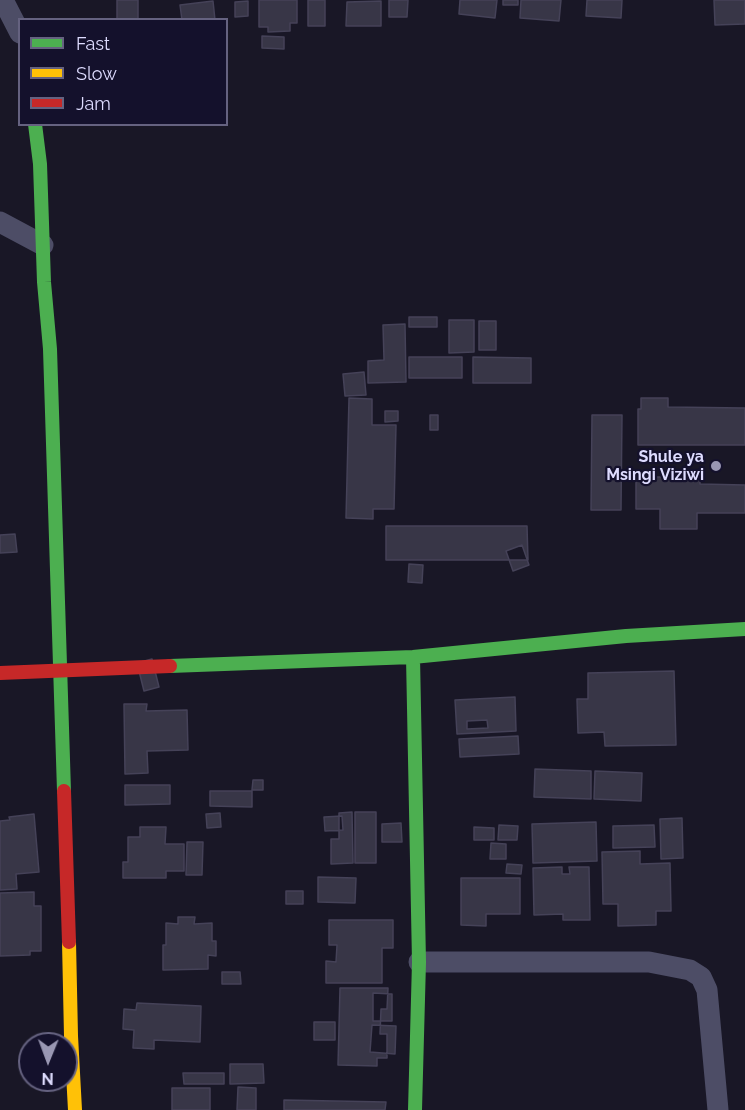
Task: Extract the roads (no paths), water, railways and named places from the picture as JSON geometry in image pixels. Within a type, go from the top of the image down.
[{"type":"street","points":[[3,0],[18,29]]},
{"type":"street","points":[[36,126],[40,164],[44,282],[50,349],[75,1110]]},
{"type":"street","points":[[0,222],[43,245]]},
{"type":"street","points":[[0,673],[413,657],[626,636],[745,629]]},
{"type":"street","points":[[413,657],[419,962],[415,1110]]},
{"type":"street","points":[[419,962],[649,962],[690,970],[701,977],[707,990],[718,1110]]},
{"type":"place","name":"Shule ya Msingi Viziwi","points":[[716,466]]}]
